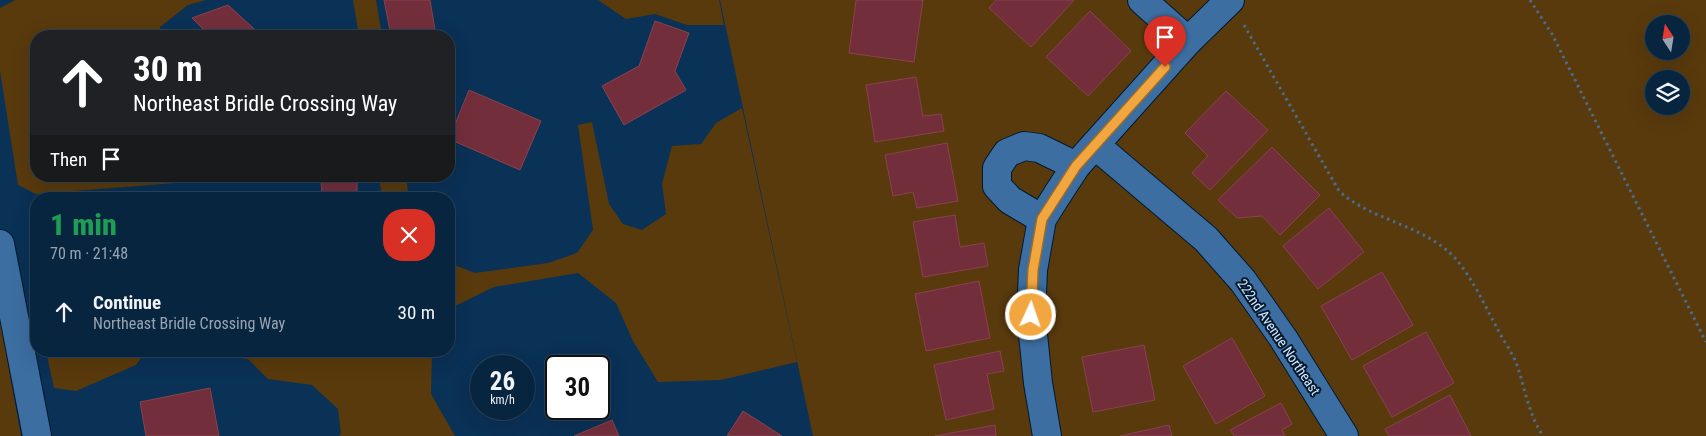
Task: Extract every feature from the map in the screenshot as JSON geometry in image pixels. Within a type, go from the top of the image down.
[{"type":"street","points":[[1142,0],[1188,41]]},
{"type":"street","points":[[1047,436],[1038,383],[1031,315],[1033,270],[1042,219],[1076,166],[1188,41],[1230,0]]},
{"type":"street","name":"222nd Avenue Northeast","points":[[1095,145],[1206,239],[1243,282],[1283,338],[1344,436]]},
{"type":"street","points":[[1042,219],[1010,200],[997,186],[997,168],[1007,153],[1024,146],[1039,148],[1076,166]]},
{"type":"street","points":[[0,244],[37,436]]},
{"type":"path","points":[[1530,0],[1552,34],[1706,342]]},
{"type":"path","points":[[1244,26],[1339,191],[1350,201],[1425,235],[1441,245],[1470,279],[1516,363],[1536,426],[1543,436]]},
{"type":"shaded area","points":[[15,0],[206,0],[188,5],[160,27],[160,30],[30,30],[30,182],[183,182],[61,192],[32,192],[18,185],[0,71],[0,8]]},
{"type":"shaded area","points":[[353,0],[376,0],[381,30],[358,30]]},
{"type":"shaded area","points":[[598,0],[719,0],[724,25],[687,25],[655,14],[626,19]]},
{"type":"shaded area","points":[[720,0],[1706,0],[1706,436],[813,436]]},
{"type":"shaded area","points":[[742,108],[797,362],[721,380],[658,382],[633,341],[616,303],[578,273],[494,287],[455,306],[455,265],[475,273],[548,263],[577,253],[593,230],[578,125],[592,122],[609,204],[623,224],[642,230],[666,214],[662,184],[672,146],[701,144],[716,123]]},
{"type":"shaded area","points":[[380,182],[407,182],[408,192],[381,192]]},
{"type":"shaded area","points":[[0,319],[21,436],[0,436]]},
{"type":"shaded area","points":[[47,357],[142,357],[136,365],[76,391],[54,388]]},
{"type":"shaded area","points":[[231,357],[432,357],[431,394],[455,436],[339,436],[341,434],[338,409],[312,385],[268,379],[248,359]]},
{"type":"building","points":[[384,0],[430,0],[435,30],[390,30]]},
{"type":"building","points":[[856,0],[923,0],[914,62],[849,53]]},
{"type":"building","points":[[996,0],[1074,0],[1031,47],[989,8]]},
{"type":"building","points":[[228,5],[255,30],[204,30],[192,18]]},
{"type":"building","points":[[1090,11],[1131,51],[1088,96],[1046,57]]},
{"type":"building","points":[[655,21],[689,33],[675,71],[686,90],[624,125],[602,86],[639,66]]},
{"type":"building","points":[[916,77],[923,116],[941,114],[944,131],[875,142],[866,85]]},
{"type":"building","points":[[469,90],[541,121],[520,170],[455,142],[455,124]]},
{"type":"building","points":[[1226,91],[1268,130],[1210,190],[1192,173],[1208,156],[1185,133]]},
{"type":"building","points":[[947,143],[958,201],[917,208],[913,192],[893,196],[885,155]]},
{"type":"building","points":[[1272,147],[1320,195],[1280,235],[1262,216],[1237,218],[1218,200]]},
{"type":"building","points":[[321,182],[357,182],[357,192],[322,192]]},
{"type":"building","points":[[1329,208],[1364,252],[1318,289],[1283,246]]},
{"type":"building","points":[[955,215],[960,247],[984,243],[988,266],[923,277],[913,222]]},
{"type":"building","points":[[1382,272],[1413,325],[1352,360],[1321,306]]},
{"type":"building","points":[[979,281],[990,338],[926,351],[915,294]]},
{"type":"building","points":[[1426,332],[1454,383],[1392,417],[1363,366]]},
{"type":"building","points":[[1232,338],[1265,396],[1216,424],[1183,366]]},
{"type":"building","points":[[1144,345],[1155,400],[1093,412],[1082,357]]},
{"type":"building","points":[[1000,351],[1004,371],[987,374],[994,409],[946,420],[934,365]]},
{"type":"building","points":[[210,388],[219,436],[146,436],[140,402]]},
{"type":"building","points":[[1450,395],[1471,436],[1389,436],[1385,429]]},
{"type":"building","points":[[1281,403],[1292,424],[1282,430],[1285,436],[1234,436],[1230,430]]},
{"type":"building","points":[[743,411],[782,436],[727,436]]},
{"type":"building","points":[[612,420],[619,436],[574,436]]},
{"type":"building","points":[[995,425],[996,436],[935,436]]},
{"type":"building","points":[[1169,425],[1172,436],[1120,436]]},
{"type":"route","points":[[1031,315],[1033,270],[1042,219],[1076,166],[1165,67]]}]
